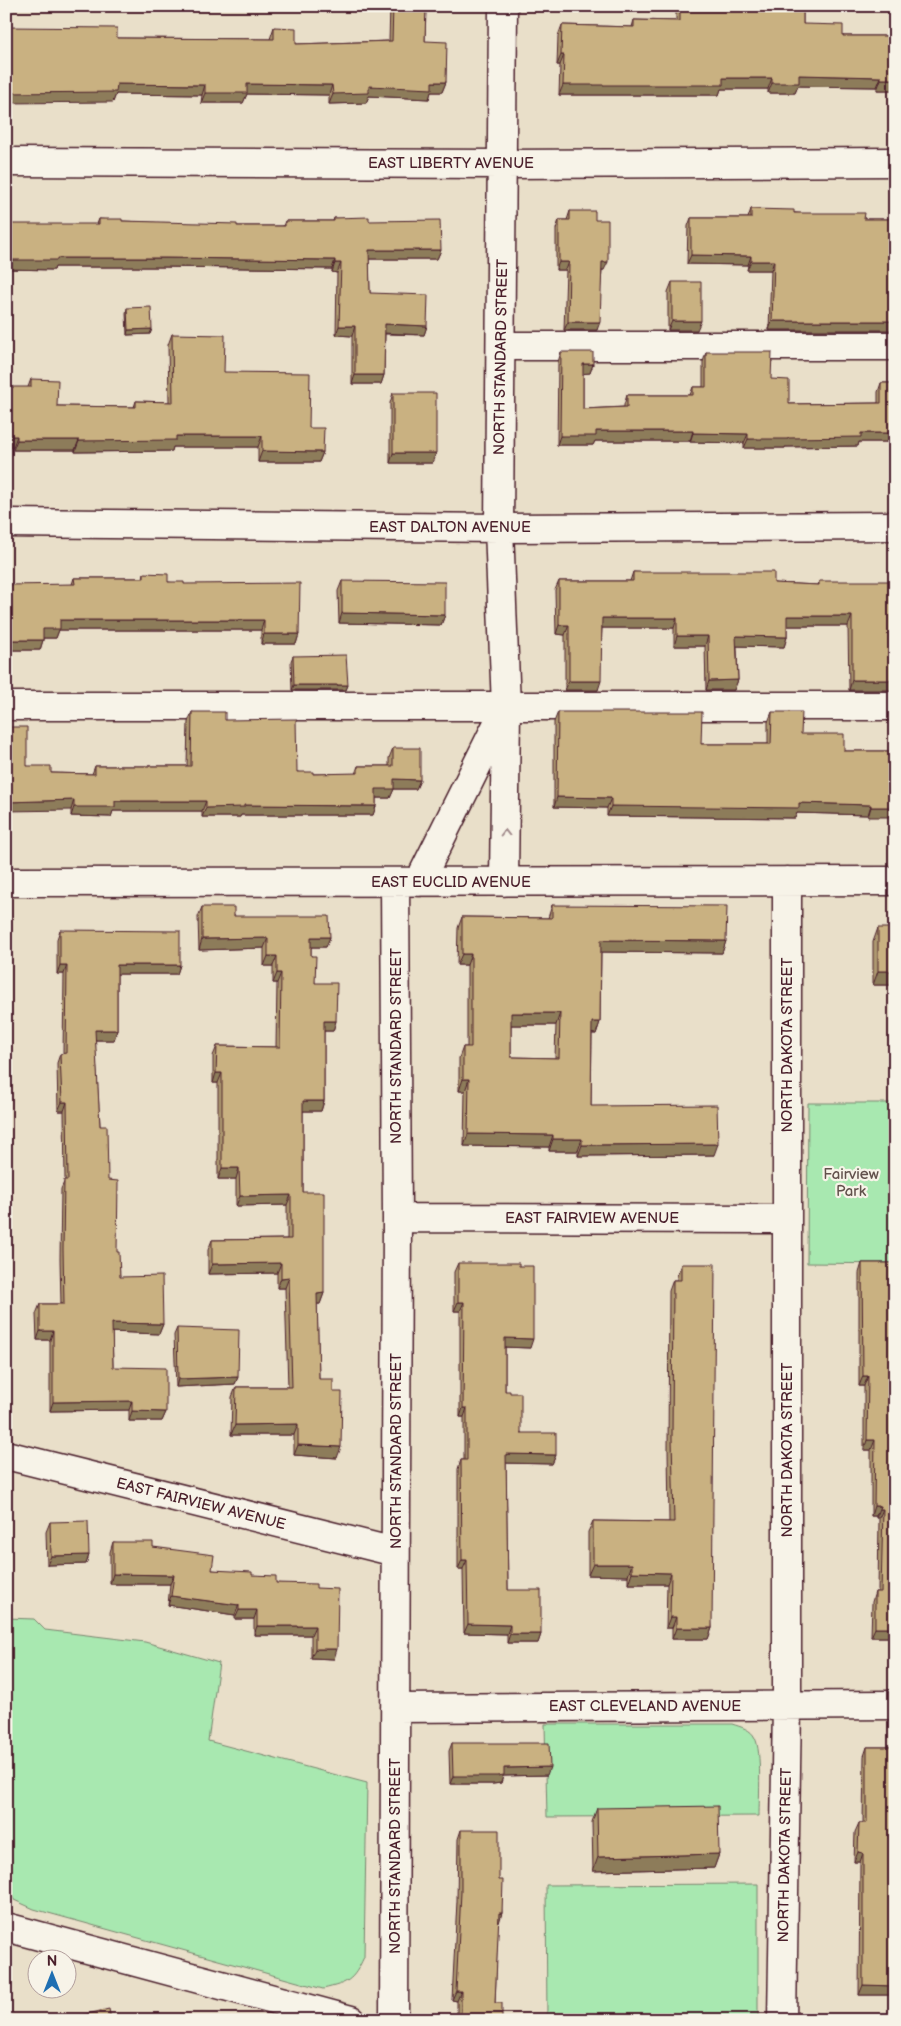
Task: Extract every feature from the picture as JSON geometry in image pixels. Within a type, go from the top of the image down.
[{"type":"street","name":"NORTH STANDARD STREET","points":[[503,6],[499,528],[506,707],[504,882]]},
{"type":"street","name":"EAST LIBERTY AVENUE","points":[[6,162],[502,164],[895,162]]},
{"type":"street","points":[[500,346],[895,346]]},
{"type":"street","name":"EAST DALTON AVENUE","points":[[6,523],[499,528],[895,526]]},
{"type":"street","points":[[6,706],[895,706]]},
{"type":"street","name":"NORTH STANDARD STREET","points":[[394,2020],[397,1218],[407,882],[506,707]]},
{"type":"street","name":"NORTH DAKOTA STREET","points":[[782,2020],[787,1705],[787,881]]},
{"type":"street","name":"EAST EUCLID AVENUE","points":[[6,882],[895,881]]},
{"type":"street","name":"EAST FAIRVIEW AVENUE","points":[[397,1218],[787,1219]]},
{"type":"street","name":"EAST FAIRVIEW AVENUE","points":[[6,1455],[395,1552]]},
{"type":"street","name":"EAST CLEVELAND AVENUE","points":[[395,1708],[895,1705]]},
{"type":"street","points":[[6,1927],[351,2020]]},
{"type":"green space","name":"Fairview Park","points":[[808,1103],[895,1103],[895,1264],[807,1263]]},
{"type":"green space","points":[[6,1618],[34,1619],[45,1630],[145,1642],[219,1663],[208,1741],[367,1783],[364,1957],[349,1980],[323,1989],[34,1909],[14,1900],[6,1882]]},
{"type":"green space","points":[[545,1724],[732,1724],[742,1727],[748,1730],[755,1738],[759,1753],[759,1816],[547,1817]]},
{"type":"green space","points":[[758,1884],[758,2020],[547,2020],[546,1885]]},
{"type":"building","points":[[393,6],[426,6],[425,41],[447,42],[446,82],[432,82],[432,89],[369,86],[369,93],[333,94],[332,85],[247,84],[247,93],[205,93],[205,85],[117,84],[116,92],[6,93],[6,27],[117,28],[117,38],[274,39],[274,27],[296,28],[296,44],[392,41]]},
{"type":"building","points":[[680,6],[803,6],[803,24],[843,25],[843,36],[895,36],[895,79],[799,75],[799,83],[772,83],[772,78],[723,78],[723,85],[563,85],[562,25],[634,27],[634,20],[680,21]]},
{"type":"building","points":[[751,209],[794,210],[794,213],[865,213],[864,219],[895,219],[895,321],[772,321],[774,261],[751,261],[751,256],[691,255],[691,218],[751,218]]},
{"type":"building","points":[[570,211],[595,211],[595,220],[608,220],[608,262],[602,262],[600,322],[568,322],[569,262],[559,262],[559,220],[570,220]]},
{"type":"building","points":[[369,217],[369,221],[440,220],[441,250],[369,250],[370,293],[428,295],[427,326],[385,324],[384,375],[355,375],[355,326],[339,326],[341,263],[335,263],[335,260],[57,258],[57,260],[6,260],[6,224],[99,224],[99,219],[122,219],[122,221],[237,224],[237,226],[285,226],[285,221],[334,221],[334,218]]},
{"type":"building","points":[[672,282],[701,282],[701,321],[672,321]]},
{"type":"building","points":[[151,307],[152,329],[128,330],[127,308]]},
{"type":"building","points":[[172,334],[225,335],[224,372],[310,373],[309,428],[324,428],[323,452],[262,451],[262,436],[176,436],[176,440],[79,441],[17,440],[17,436],[6,436],[6,387],[31,387],[31,379],[58,380],[57,406],[136,407],[136,401],[173,402]]},
{"type":"building","points":[[561,352],[593,352],[593,364],[583,364],[583,409],[627,407],[627,395],[693,395],[693,387],[706,387],[706,352],[772,352],[771,379],[789,380],[789,404],[881,403],[881,383],[895,383],[895,433],[861,433],[861,437],[788,439],[748,439],[748,434],[693,433],[693,431],[596,431],[596,436],[560,436]]},
{"type":"building","points":[[393,393],[436,393],[436,453],[393,453]]},
{"type":"building","points":[[633,572],[774,572],[774,583],[819,585],[819,581],[895,581],[895,680],[852,680],[852,616],[787,616],[787,637],[736,636],[738,680],[709,681],[708,636],[677,636],[677,618],[602,618],[601,681],[569,681],[569,625],[559,625],[559,581],[633,581]]},
{"type":"building","points":[[144,573],[168,574],[168,582],[184,582],[184,584],[300,583],[299,634],[264,634],[264,620],[60,620],[60,629],[43,629],[43,640],[6,640],[6,585],[75,584],[74,578],[144,578]]},
{"type":"building","points":[[342,581],[445,582],[445,615],[342,613]]},
{"type":"building","points":[[346,655],[348,685],[294,685],[293,656]]},
{"type":"building","points":[[192,712],[225,712],[225,720],[296,719],[297,772],[313,772],[313,774],[358,773],[358,766],[393,766],[393,748],[420,748],[420,780],[394,779],[394,789],[376,789],[376,806],[244,805],[244,807],[206,808],[206,801],[115,801],[115,807],[74,807],[74,800],[6,802],[6,727],[27,727],[27,766],[51,766],[51,773],[95,774],[95,766],[191,766]]},
{"type":"building","points":[[558,712],[702,712],[701,744],[771,744],[772,712],[802,712],[801,734],[844,734],[844,751],[895,751],[895,807],[799,803],[799,808],[611,806],[611,798],[557,797]]},
{"type":"building","points":[[552,905],[727,906],[726,941],[601,940],[600,1022],[592,1022],[591,1106],[717,1105],[718,1144],[582,1145],[582,1139],[553,1139],[553,1135],[468,1134],[469,1079],[463,1079],[463,1047],[471,1047],[471,954],[462,954],[462,917],[552,918]],"holes":[[[511,1013],[560,1013],[559,1058],[511,1057]]]},
{"type":"building","points":[[202,907],[234,907],[234,916],[329,916],[330,937],[311,937],[311,956],[316,956],[315,983],[337,983],[336,1021],[324,1021],[324,1101],[303,1101],[303,1192],[324,1192],[324,1293],[317,1294],[319,1379],[333,1379],[333,1392],[342,1392],[341,1447],[298,1445],[298,1424],[235,1425],[236,1387],[292,1387],[289,1277],[281,1278],[281,1263],[212,1264],[212,1240],[291,1239],[291,1195],[240,1196],[239,1168],[222,1168],[222,1073],[216,1073],[217,1046],[280,1047],[281,973],[277,973],[277,956],[268,956],[268,938],[202,939]]},
{"type":"building","points":[[878,928],[895,928],[895,971],[878,971]]},
{"type":"building","points":[[60,930],[180,931],[180,965],[117,965],[117,1030],[95,1030],[100,1126],[107,1126],[108,1180],[118,1181],[117,1252],[119,1252],[120,1277],[162,1276],[163,1324],[112,1323],[113,1367],[166,1368],[166,1412],[132,1411],[132,1401],[53,1402],[53,1331],[40,1331],[40,1304],[64,1304],[64,1180],[68,1180],[67,1102],[62,1102],[60,1054],[66,1053],[67,965],[60,965]]},
{"type":"building","points":[[458,1263],[519,1263],[519,1266],[533,1266],[533,1339],[505,1338],[505,1391],[521,1393],[521,1433],[556,1433],[556,1455],[506,1454],[508,1590],[541,1590],[541,1634],[510,1634],[510,1625],[468,1624],[467,1560],[462,1560],[461,1460],[467,1460],[467,1408],[463,1408],[464,1302],[458,1302]]},
{"type":"building","points":[[862,1263],[895,1263],[895,1628],[875,1628],[875,1592],[881,1592],[883,1509],[880,1509],[880,1506],[874,1506],[875,1440],[867,1440],[868,1376],[863,1376]]},
{"type":"building","points":[[681,1264],[715,1264],[712,1628],[676,1628],[676,1617],[670,1617],[671,1573],[632,1572],[632,1564],[593,1564],[593,1521],[674,1522],[672,1438],[673,1280],[681,1280]]},
{"type":"building","points":[[177,1328],[239,1330],[238,1377],[178,1379]]},
{"type":"building","points":[[88,1521],[89,1555],[51,1556],[50,1522]]},
{"type":"building","points":[[113,1542],[153,1542],[153,1547],[214,1555],[212,1570],[252,1572],[252,1575],[276,1576],[276,1583],[316,1584],[316,1588],[338,1589],[337,1649],[315,1649],[315,1626],[257,1626],[257,1610],[239,1610],[239,1605],[171,1596],[174,1575],[113,1574]]},
{"type":"building","points":[[452,1743],[549,1743],[550,1767],[504,1768],[504,1775],[497,1776],[453,1776]]},
{"type":"building","points":[[867,1747],[895,1747],[895,1986],[863,1985],[863,1853],[858,1852],[859,1823],[867,1823]]},
{"type":"building","points":[[718,1806],[719,1854],[598,1857],[597,1808]]},
{"type":"building","points":[[461,1830],[499,1830],[499,1880],[503,1880],[502,1913],[499,1913],[495,2003],[502,2003],[502,2020],[461,2020],[461,1991],[456,1991],[461,1892]]},
{"type":"building","points":[[109,2009],[111,2020],[84,2020],[83,2015]]}]
